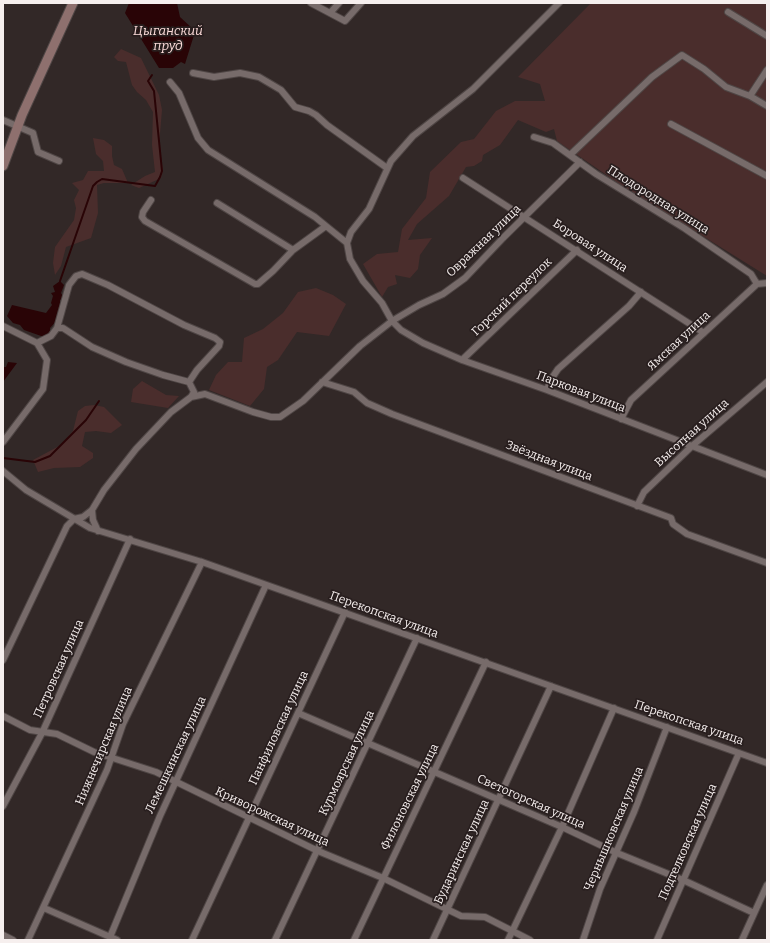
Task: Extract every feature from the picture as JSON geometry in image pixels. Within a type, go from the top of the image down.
[{"type":"main road","points":[[3,166],[18,125],[73,3]]},
{"type":"street","points":[[311,3],[344,21],[361,3]]},
{"type":"street","points":[[330,12],[339,3]]},
{"type":"street","points":[[392,321],[382,303],[363,281],[350,259],[347,243],[351,232],[369,209],[391,161],[412,136],[473,89],[559,3]]},
{"type":"street","points":[[728,12],[767,36]]},
{"type":"street","points":[[570,155],[652,77],[682,55],[704,69],[726,87],[750,96],[767,106]]},
{"type":"street","points":[[750,96],[767,70]]},
{"type":"street","points":[[194,73],[214,78],[240,73],[259,77],[281,90],[295,107],[310,111],[387,168]]},
{"type":"street","points":[[170,82],[179,94],[198,138],[208,150],[315,217],[347,243]]},
{"type":"street","points":[[3,120],[34,133],[38,152],[59,161]]},
{"type":"street","points":[[671,124],[767,176]]},
{"type":"street","name":"Плодородная улица","points":[[534,137],[553,143],[596,174],[684,228],[751,274],[757,284]]},
{"type":"street","name":"Овражная улица","points":[[191,397],[205,394],[253,412],[272,417],[280,417],[303,401],[360,346],[392,321],[419,305],[442,294],[465,278],[580,162]]},
{"type":"street","name":"Боровая улица","points":[[463,178],[704,332]]},
{"type":"street","points":[[151,200],[143,212],[142,217],[145,221],[255,284],[258,284],[273,271],[293,250],[326,226]]},
{"type":"street","points":[[217,203],[293,250]]},
{"type":"street","name":"Горский переулок","points":[[462,360],[577,250]]},
{"type":"street","points":[[37,343],[51,336],[57,328],[69,286],[76,276],[82,274],[108,285],[184,325],[215,338],[220,342],[217,350],[207,359],[189,382]]},
{"type":"street","points":[[757,284],[767,284]]},
{"type":"street","name":"Ямская улица","points":[[621,419],[631,400],[757,284]]},
{"type":"street","points":[[547,390],[550,381],[558,369],[629,306],[641,292]]},
{"type":"street","name":"Парковая улица","points":[[392,321],[401,330],[423,343],[462,360],[547,390],[767,475]]},
{"type":"street","points":[[3,326],[37,343],[47,360],[43,388],[3,442]]},
{"type":"street","points":[[3,660],[64,531],[74,519],[83,517],[92,510],[104,490],[136,449],[171,412],[191,397],[194,392],[189,382],[162,375],[126,362],[92,347],[63,328],[57,328]]},
{"type":"street","name":"Звёздная улица","points":[[322,382],[354,392],[368,403],[392,414],[671,518],[673,524],[687,534],[767,563]]},
{"type":"street","name":"Высотная улица","points":[[637,506],[644,492],[692,446],[767,382]]},
{"type":"street","name":"Перекопская улица","points":[[3,471],[26,490],[84,526],[130,539],[266,584],[767,762]]},
{"type":"street","points":[[92,510],[93,520],[98,531]]},
{"type":"street","name":"Петровская улица","points":[[3,806],[42,733],[130,539]]},
{"type":"street","name":"Нижнечирская улица","points":[[28,940],[44,908],[111,757],[123,724],[202,562]]},
{"type":"street","name":"Лемешкинская улица","points":[[110,937],[160,816],[266,584]]},
{"type":"street","name":"Панфиловская улица","points":[[192,940],[345,612]]},
{"type":"street","name":"Курмоярская улица","points":[[276,940],[417,638]]},
{"type":"street","name":"Филоновская улица","points":[[354,940],[486,662]]},
{"type":"street","name":"Бударинская улица","points":[[433,940],[551,686]]},
{"type":"street","points":[[508,940],[562,827],[614,708]]},
{"type":"street","name":"Светогорская улица","points":[[298,713],[562,827],[617,853],[683,880],[754,913]]},
{"type":"street","name":"Криворожская улица","points":[[3,716],[30,730],[42,733],[57,734],[94,752],[156,772],[318,851],[383,878],[447,910],[461,916],[485,917],[530,940]]},
{"type":"street","name":"Чернышковская улица","points":[[583,940],[600,889],[617,853],[666,727]]},
{"type":"street","name":"Подтелковская улица","points":[[657,940],[739,753]]},
{"type":"street","points":[[742,940],[767,885]]},
{"type":"street","points":[[44,908],[117,940]]},
{"type":"street","points":[[3,935],[13,940]]},
{"type":"shaded area","points":[[591,3],[767,3],[767,276],[624,187],[557,141],[554,129],[546,132],[518,120],[500,145],[483,155],[482,161],[474,166],[466,167],[449,196],[417,224],[408,240],[432,238],[420,255],[418,269],[410,278],[395,275],[397,284],[388,287],[382,297],[363,264],[377,254],[398,252],[402,229],[426,198],[430,172],[461,142],[474,139],[496,111],[515,101],[545,101],[540,84],[518,77]]},
{"type":"shaded area","points":[[121,49],[141,58],[159,95],[162,110],[159,145],[163,170],[161,178],[139,188],[131,185],[145,176],[155,172],[152,145],[153,112],[146,100],[132,85],[126,62],[118,61],[114,57]]},
{"type":"shaded area","points":[[93,138],[104,140],[112,146],[114,165],[122,169],[128,183],[104,183],[97,185],[98,213],[91,238],[66,247],[61,266],[55,275],[53,263],[55,247],[74,220],[76,208],[74,200],[79,190],[72,183],[83,180],[88,171],[104,171],[103,161],[96,154]]},
{"type":"shaded area","points":[[316,288],[333,295],[346,304],[329,336],[297,332],[278,360],[267,367],[264,389],[250,406],[209,390],[216,375],[228,362],[242,362],[244,338],[263,329],[283,313],[298,292]]},
{"type":"shaded area","points":[[142,381],[166,395],[179,396],[168,408],[131,402],[133,389]]},
{"type":"shaded area","points":[[94,405],[104,407],[122,425],[111,433],[96,431],[85,432],[82,446],[93,453],[93,458],[80,467],[54,468],[38,472],[33,460],[61,445],[73,431],[78,411],[85,406]]},
{"type":"water","name":"Цыганский пруд","points":[[129,3],[177,3],[180,17],[193,29],[194,35],[185,64],[181,62],[173,68],[159,68],[125,13]]},
{"type":"water","points":[[60,281],[64,285],[61,293],[64,298],[60,300],[61,307],[58,319],[50,328],[50,332],[44,337],[24,330],[20,325],[13,323],[7,316],[12,305],[46,313],[52,305],[51,303],[53,296],[51,293],[55,292],[53,286]]},
{"type":"water","points":[[8,362],[17,363],[3,382],[3,367],[6,367]]},
{"type":"waterway","points":[[60,281],[93,186],[102,179],[155,186],[160,177],[162,171],[154,91],[148,81],[152,75]]},
{"type":"waterway","points":[[3,458],[35,462],[50,456],[86,420],[99,401]]}]
